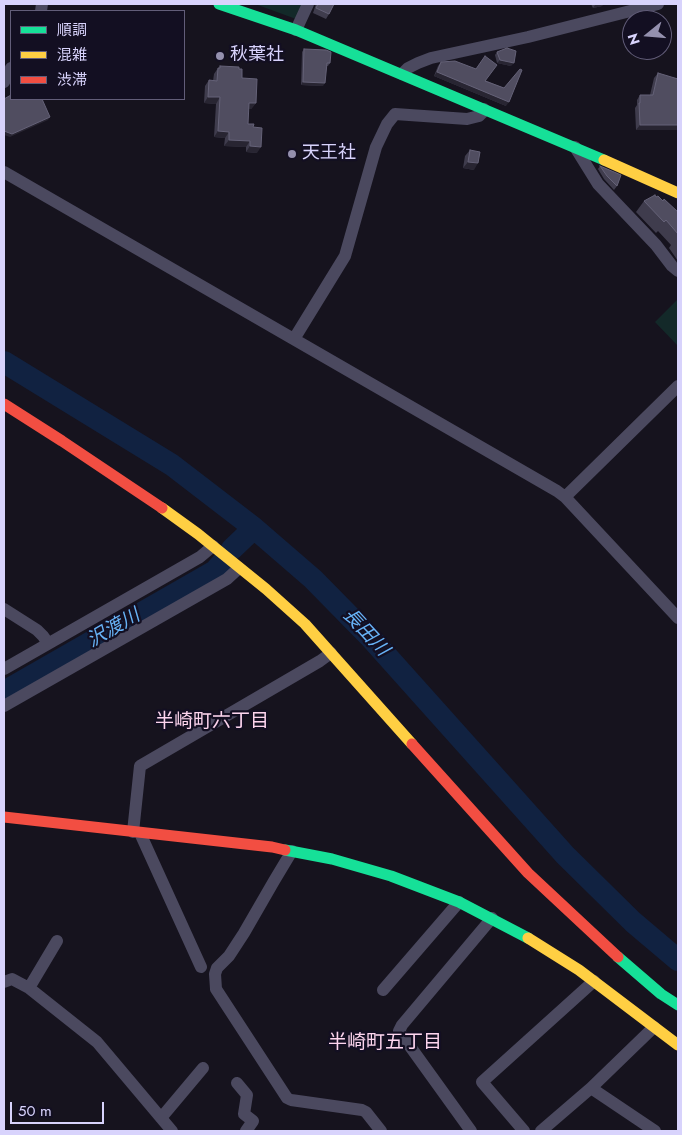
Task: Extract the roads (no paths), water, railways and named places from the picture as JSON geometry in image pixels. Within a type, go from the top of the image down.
[{"type":"street","points":[[218,4],[296,30],[575,147],[678,193]]},
{"type":"street","points":[[296,30],[308,4]]},
{"type":"street","points":[[402,74],[408,68],[431,58],[528,37],[658,4]]},
{"type":"street","points":[[4,82],[10,70]]},
{"type":"street","points":[[294,340],[345,256],[376,147],[387,124],[396,114],[467,119],[479,116],[484,109]]},
{"type":"street","points":[[575,147],[598,184],[678,271]]},
{"type":"street","points":[[4,172],[557,491],[565,497],[678,618]]},
{"type":"street","points":[[565,497],[678,386]]},
{"type":"street","points":[[4,404],[162,508],[198,534],[266,589],[305,624],[528,873],[612,953],[661,994],[678,1005]]},
{"type":"street","points":[[4,669],[105,612],[200,556],[213,546]]},
{"type":"street","points":[[4,706],[227,579],[239,568]]},
{"type":"street","points":[[4,609],[37,630],[48,643]]},
{"type":"street","points":[[201,967],[137,832],[140,766],[331,653]]},
{"type":"street","points":[[4,816],[272,847],[370,869],[459,902],[521,934],[579,970],[678,1045]]},
{"type":"street","points":[[292,851],[244,934],[229,956],[217,968],[215,974],[216,989],[287,1098],[362,1110],[366,1112],[381,1131]]},
{"type":"street","points":[[383,990],[459,902]]},
{"type":"street","points":[[471,1131],[399,1032],[402,1025],[492,918]]},
{"type":"street","points":[[30,988],[57,940]]},
{"type":"street","points":[[4,982],[12,979],[30,988],[97,1042],[172,1131]]},
{"type":"street","points":[[524,1131],[482,1082],[594,981]]},
{"type":"street","points":[[542,1131],[591,1088],[654,1027]]},
{"type":"street","points":[[161,1118],[203,1068]]},
{"type":"street","points":[[237,1083],[247,1095],[244,1114],[253,1121],[246,1131]]},
{"type":"street","points":[[591,1088],[655,1131]]},
{"type":"waterway","name":"長田川","points":[[4,362],[172,465],[254,528],[313,579],[369,636],[565,855],[633,922],[678,960]]},
{"type":"waterway","name":"沢渡川","points":[[232,549],[254,528]]},
{"type":"waterway","name":"沢渡川","points":[[4,692],[215,571],[222,563]]},
{"type":"place","name":"秋葉社","points":[[220,56]]},
{"type":"place","name":"天王社","points":[[292,154]]},
{"type":"district","name":"半崎町六丁目","points":[[212,722]]},
{"type":"district","name":"半崎町五丁目","points":[[385,1043]]}]
